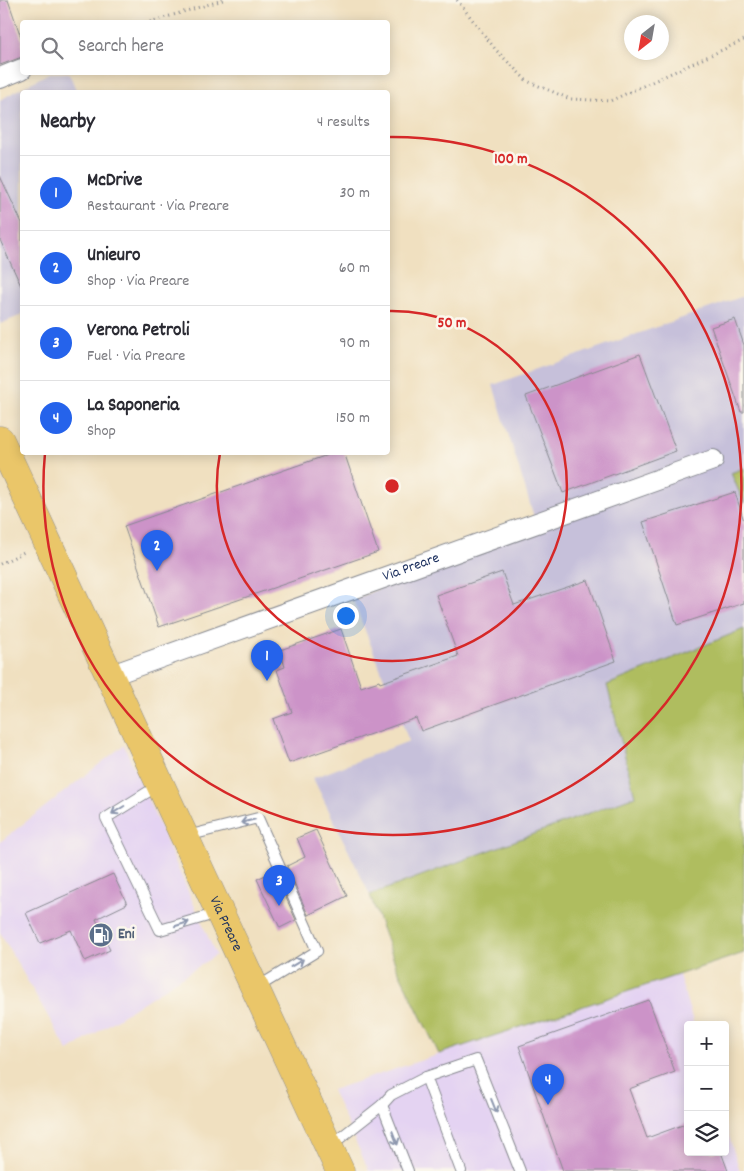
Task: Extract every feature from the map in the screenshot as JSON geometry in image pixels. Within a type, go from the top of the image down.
[{"type":"main road","name":"Via Preare","points":[[0,440],[334,1159]]},
{"type":"street","points":[[0,78],[20,71]]},
{"type":"street","name":"Via Preare","points":[[109,676],[713,460]]},
{"type":"lane","points":[[160,784],[106,818],[160,930],[220,912]]},
{"type":"lane","points":[[184,837],[258,818],[317,951],[255,988]]},
{"type":"lane","points":[[334,1159],[391,1094],[426,1077],[476,1060],[520,1171]]},
{"type":"lane","points":[[426,1077],[461,1171]]},
{"type":"lane","points":[[382,1105],[408,1171]]},
{"type":"path","points":[[157,20],[223,0]]},
{"type":"path","points":[[457,0],[496,50],[527,81],[570,99],[610,101],[744,40]]},
{"type":"shaded area","points":[[45,75],[70,75],[76,90],[20,90],[20,316],[0,324],[0,100]]},
{"type":"shaded area","points":[[744,296],[744,468],[731,473],[744,503],[744,629],[607,685],[635,796],[370,895],[313,778],[409,741],[353,600],[535,520],[493,385]]},
{"type":"shaded area","points":[[124,745],[216,955],[68,1051],[0,933],[0,842]]},
{"type":"shaded area","points":[[679,975],[693,1021],[684,1021],[684,1156],[729,1156],[729,1137],[740,1171],[369,1171],[332,1090]]},
{"type":"green space","points":[[744,468],[744,503],[731,473]]},
{"type":"green space","points":[[744,629],[744,953],[439,1054],[396,966],[370,895],[635,796],[607,685]]},
{"type":"building","points":[[0,0],[8,0],[20,34],[20,58],[0,65]]},
{"type":"building","points":[[0,176],[20,219],[20,284],[0,240]]},
{"type":"building","points":[[735,319],[744,345],[744,412],[741,412],[711,327]]},
{"type":"building","points":[[640,354],[676,451],[563,493],[526,396]]},
{"type":"building","points":[[327,455],[345,455],[378,552],[159,627],[124,526]]},
{"type":"building","points":[[735,492],[744,521],[744,603],[677,625],[643,522]]},
{"type":"building","points":[[502,572],[514,605],[588,580],[616,661],[421,731],[416,718],[289,763],[273,719],[292,712],[277,670],[285,667],[280,650],[341,629],[361,687],[379,681],[380,683],[458,656],[436,595]]},
{"type":"building","points":[[316,830],[347,896],[308,915],[287,866],[305,857],[297,838]]},
{"type":"building","points":[[274,871],[296,920],[280,928],[257,879]]},
{"type":"building","points":[[113,874],[127,904],[96,919],[110,950],[85,961],[71,930],[40,943],[26,913]]},
{"type":"building","points":[[649,1000],[675,1072],[629,1089],[647,1138],[684,1124],[684,1156],[722,1156],[728,1171],[563,1171],[519,1046]]},
{"type":"place","name":"Unieuro","points":[[157,571]]},
{"type":"place","name":"McDrive","points":[[267,681]]},
{"type":"place","name":"Verona Petroli","points":[[279,906]]},
{"type":"place","name":"Eni","points":[[101,935]]},
{"type":"place","name":"La Saponeria","points":[[548,1105]]}]
